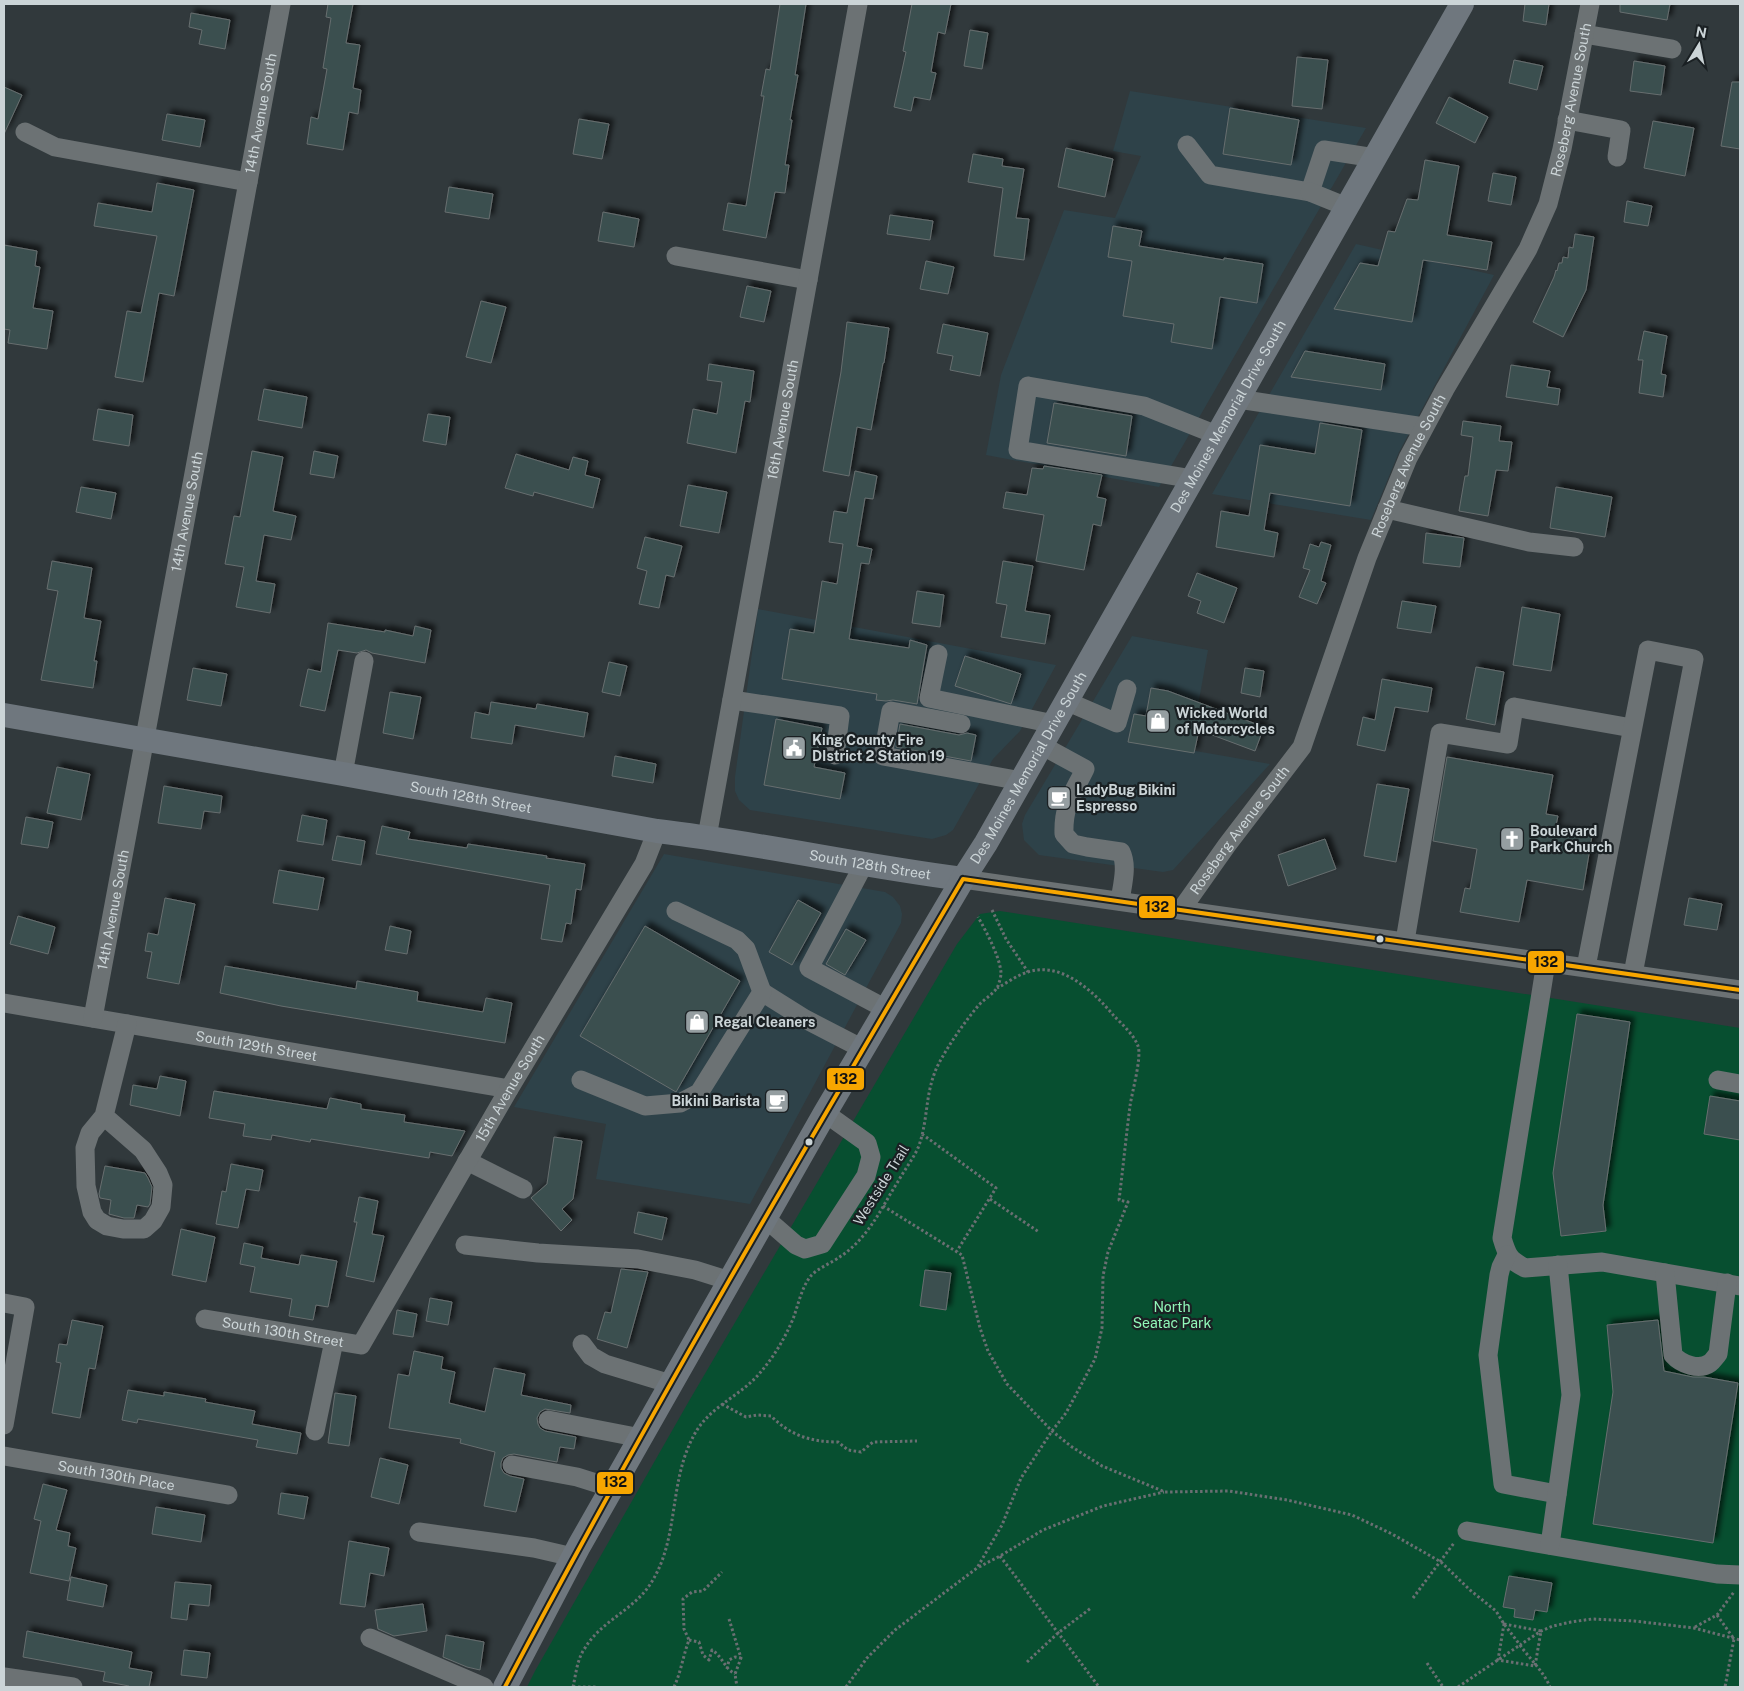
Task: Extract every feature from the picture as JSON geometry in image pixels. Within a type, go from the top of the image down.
[{"type":"main road","name":"Des Moines Memorial Drive South","points":[[505,1687],[573,1557],[765,1218],[886,1008],[1022,781],[1462,4]]},
{"type":"main road","name":"South 128th Street","points":[[4,715],[657,830],[963,879]]},
{"type":"street","name":"14th Avenue South","points":[[93,1018],[281,4]]},
{"type":"street","name":"16th Avenue South","points":[[708,837],[858,4]]},
{"type":"street","name":"Roseberg Avenue South","points":[[1181,910],[1302,747],[1367,558],[1408,458],[1445,388],[1528,248],[1548,204],[1590,4]]},
{"type":"street","points":[[1584,34],[1672,49]]},
{"type":"street","points":[[1567,120],[1621,130],[1617,157]]},
{"type":"street","points":[[25,132],[55,147],[248,182]]},
{"type":"street","points":[[1187,145],[1210,175],[1310,192],[1347,207]]},
{"type":"street","points":[[1310,192],[1324,150],[1375,158]]},
{"type":"street","points":[[676,256],[808,280]]},
{"type":"street","points":[[1192,479],[1018,450],[1028,386],[1144,406],[1217,435]]},
{"type":"street","points":[[1238,399],[1424,427]]},
{"type":"street","points":[[1387,509],[1529,542],[1574,547]]},
{"type":"street","points":[[1586,968],[1648,650],[1694,659],[1633,974]]},
{"type":"street","points":[[938,654],[929,698],[1054,724]]},
{"type":"street","points":[[343,774],[364,661]]},
{"type":"street","points":[[1066,701],[1117,722],[1127,689]]},
{"type":"street","points":[[732,700],[840,716],[835,755]]},
{"type":"street","points":[[1405,941],[1440,733],[1508,744],[1514,708],[1632,728]]},
{"type":"street","points":[[961,724],[891,711],[883,756],[1022,781]]},
{"type":"street","points":[[1041,745],[1085,769],[1066,806],[1063,820],[1064,834],[1073,844],[1121,852],[1124,870],[1120,901]]},
{"type":"street","name":"15th Avenue South","points":[[361,1345],[509,1089],[644,864],[657,830]]},
{"type":"street","points":[[864,864],[809,968],[886,1008]]},
{"type":"street","name":"South 128th Street","points":[[963,879],[1740,990]]},
{"type":"street","points":[[676,911],[737,940],[746,949],[762,992],[805,1019],[863,1048]]},
{"type":"street","points":[[1546,962],[1502,1238],[1507,1256],[1514,1263],[1525,1268],[1602,1262],[1734,1285],[1718,1354],[1711,1363],[1702,1367],[1678,1361],[1673,1356],[1665,1273]]},
{"type":"street","points":[[581,1080],[645,1106],[680,1103],[699,1093],[762,992]]},
{"type":"street","name":"South 129th Street","points":[[4,1003],[509,1089]]},
{"type":"street","points":[[104,1116],[143,1150],[158,1173],[163,1185],[161,1207],[153,1221],[144,1229],[123,1230],[107,1226],[97,1220],[92,1212],[86,1186],[85,1148],[90,1133],[104,1116],[128,1024]]},
{"type":"street","points":[[1718,1080],[1740,1084]]},
{"type":"street","points":[[765,1218],[796,1245],[805,1249],[822,1244],[866,1176],[871,1157],[867,1143],[825,1113]]},
{"type":"street","points":[[467,1161],[523,1189]]},
{"type":"street","points":[[465,1245],[538,1253],[638,1258],[695,1270],[730,1280]]},
{"type":"street","points":[[1507,1256],[1498,1275],[1488,1355],[1503,1484],[1557,1494]]},
{"type":"street","points":[[1550,1545],[1572,1395],[1558,1265]]},
{"type":"street","points":[[4,1303],[25,1307],[4,1425]]},
{"type":"street","name":"South 130th Street","points":[[205,1319],[361,1345]]},
{"type":"street","points":[[315,1431],[334,1341]]},
{"type":"street","points":[[582,1344],[591,1356],[605,1364],[671,1384]]},
{"type":"street","points":[[548,1420],[641,1438]]},
{"type":"street","name":"South 130th Place","points":[[4,1456],[228,1495]]},
{"type":"street","points":[[512,1465],[577,1478],[612,1488]]},
{"type":"street","points":[[1467,1531],[1717,1574],[1738,1580]]},
{"type":"street","points":[[419,1532],[534,1548],[573,1557]]},
{"type":"street","points":[[370,1638],[484,1687]]},
{"type":"street","points":[[4,1677],[73,1687]]},
{"type":"path","points":[[978,1568],[1002,1525],[1022,1478],[1052,1431],[1066,1413],[1095,1359],[1102,1328],[1103,1276],[1108,1252],[1128,1202],[1119,1200],[1130,1106],[1139,1058],[1138,1046],[1129,1033],[1107,1008],[1081,984],[1060,973],[1046,971],[1028,972],[1006,939],[992,910]]},
{"type":"path","points":[[978,918],[984,927],[999,963],[1001,974],[997,988]]},
{"type":"path","name":"Westside Trail","points":[[573,1687],[578,1662],[592,1638],[631,1605],[650,1585],[668,1541],[676,1487],[684,1457],[698,1428],[722,1404],[756,1377],[769,1362],[784,1338],[802,1291],[811,1276],[844,1255],[871,1226],[918,1149],[931,1081],[958,1032],[979,1005],[997,988],[1028,972]]},
{"type":"path","points":[[922,1134],[996,1188],[957,1251]]},
{"type":"path","points":[[990,1199],[1039,1232]]},
{"type":"path","points":[[883,1206],[962,1255],[974,1307],[988,1351],[1007,1384],[1052,1431],[1072,1447],[1102,1466],[1165,1492]]},
{"type":"path","points":[[722,1404],[746,1417],[757,1415],[770,1416],[783,1428],[801,1436],[820,1442],[838,1442],[848,1450],[861,1452],[873,1442],[917,1440]]},
{"type":"path","points":[[846,1687],[867,1658],[895,1630],[978,1568],[1044,1530],[1103,1506],[1165,1492],[1229,1491],[1325,1508],[1360,1519],[1392,1534],[1441,1562],[1470,1590],[1496,1611],[1535,1666],[1546,1678],[1550,1687]]},
{"type":"path","points":[[1413,1598],[1454,1544],[1467,1531]]},
{"type":"path","points":[[1000,1556],[1099,1687]]},
{"type":"path","points":[[674,1687],[680,1674],[682,1658],[689,1640],[684,1629],[683,1599],[692,1592],[703,1591],[722,1572]]},
{"type":"path","points":[[1694,1628],[1717,1615],[1733,1594],[1738,1580]]},
{"type":"path","points":[[1027,1662],[1058,1633],[1091,1608]]},
{"type":"path","points":[[1717,1615],[1734,1638],[1725,1687]]},
{"type":"path","points":[[729,1619],[741,1658],[735,1674],[737,1687]]},
{"type":"path","points":[[1458,1687],[1541,1631],[1571,1622],[1592,1619],[1634,1621],[1694,1628],[1740,1640]]},
{"type":"path","points":[[1504,1624],[1541,1631]]},
{"type":"path","points":[[1498,1660],[1504,1624]]},
{"type":"path","points":[[1535,1666],[1541,1631]]},
{"type":"path","points":[[689,1640],[699,1642],[703,1655],[708,1660],[712,1650],[720,1656],[726,1669],[735,1674]]},
{"type":"path","points":[[726,1669],[729,1660],[735,1657],[741,1658]]},
{"type":"path","points":[[1498,1660],[1535,1666]]},
{"type":"path","points":[[1428,1664],[1443,1687]]},
{"type":"path","points":[[573,1687],[596,1687]]},
{"type":"shaded area","points":[[1130,91],[1366,128],[1159,487],[986,455],[1001,375],[1064,210],[1115,218],[1141,156],[1113,151]]},
{"type":"shaded area","points":[[1356,244],[1494,275],[1399,452],[1371,520],[1212,494]]},
{"type":"shaded area","points":[[758,609],[1056,665],[1020,731],[993,759],[953,830],[946,835],[932,839],[750,810],[739,800],[735,791],[735,777]]},
{"type":"shaded area","points":[[1132,636],[1208,650],[1190,750],[1270,764],[1173,870],[1163,872],[1039,855],[1024,840],[1022,824],[1025,815]]},
{"type":"shaded area","points":[[664,854],[885,892],[893,897],[900,906],[902,914],[901,923],[750,1204],[596,1179],[606,1124],[514,1107]]},
{"type":"green space","name":"North Seatac Park","points":[[1000,911],[1740,1028],[1740,1687],[527,1687],[689,1401],[957,944],[980,914]]},
{"type":"building","points":[[328,4],[353,4],[346,43],[360,45],[353,88],[361,90],[358,114],[349,112],[343,150],[307,144],[311,117],[318,119],[327,69],[323,68],[331,18],[326,17]]},
{"type":"building","points":[[780,4],[806,4],[795,75],[798,75],[785,165],[789,165],[785,193],[775,192],[766,238],[723,230],[728,203],[746,206],[764,96],[761,96],[766,69],[770,70]]},
{"type":"building","points":[[912,4],[951,4],[945,34],[938,32],[931,72],[936,73],[930,100],[914,97],[911,111],[894,107],[906,52],[903,51]]},
{"type":"building","points":[[1525,4],[1549,4],[1546,25],[1523,21]]},
{"type":"building","points":[[1620,4],[1670,4],[1667,20],[1620,12]]},
{"type":"building","points":[[191,13],[230,20],[225,49],[199,44],[202,30],[189,27]]},
{"type":"building","points":[[970,30],[988,33],[982,69],[964,66]]},
{"type":"building","points":[[1297,57],[1328,60],[1322,109],[1292,106]]},
{"type":"building","points":[[1514,60],[1543,66],[1537,90],[1509,83]]},
{"type":"building","points":[[1634,61],[1665,66],[1661,95],[1630,91]]},
{"type":"building","points":[[1732,82],[1740,82],[1740,149],[1721,146]]},
{"type":"building","points":[[4,87],[22,95],[4,134]]},
{"type":"building","points":[[1449,97],[1488,117],[1475,143],[1436,123]]},
{"type":"building","points":[[1230,108],[1299,120],[1291,165],[1223,154]]},
{"type":"building","points":[[167,114],[205,120],[200,147],[162,140]]},
{"type":"building","points":[[579,119],[609,124],[602,159],[573,154]]},
{"type":"building","points":[[1653,121],[1694,128],[1685,176],[1644,168]]},
{"type":"building","points":[[1066,148],[1113,159],[1105,197],[1058,187]]},
{"type":"building","points":[[973,154],[1003,159],[1002,166],[1024,169],[1016,218],[1029,219],[1024,260],[994,256],[1003,188],[968,182]]},
{"type":"building","points":[[1425,160],[1459,166],[1447,235],[1492,242],[1487,270],[1423,260],[1412,322],[1334,309],[1360,263],[1378,266],[1388,231],[1395,232],[1407,199],[1418,200]]},
{"type":"building","points":[[1493,173],[1516,177],[1511,205],[1488,201]]},
{"type":"building","points":[[157,183],[194,190],[174,296],[159,293],[143,382],[115,377],[127,311],[141,313],[157,236],[94,226],[98,203],[152,212]]},
{"type":"building","points":[[449,187],[493,194],[489,219],[445,212]]},
{"type":"building","points":[[1627,201],[1652,206],[1648,226],[1624,222]]},
{"type":"building","points":[[603,212],[639,219],[634,247],[598,241]]},
{"type":"building","points":[[890,215],[933,221],[930,240],[887,234]]},
{"type":"building","points":[[1113,226],[1142,231],[1139,246],[1224,260],[1224,258],[1263,264],[1257,303],[1220,297],[1212,349],[1171,342],[1174,324],[1123,316],[1132,261],[1108,257]]},
{"type":"building","points":[[1575,234],[1594,237],[1586,290],[1563,337],[1533,322],[1559,263],[1562,263],[1563,257],[1568,258],[1569,247],[1573,248]]},
{"type":"building","points":[[4,245],[37,251],[35,266],[40,267],[33,308],[53,311],[47,349],[8,343],[10,330],[4,329]]},
{"type":"building","points":[[926,261],[954,267],[948,294],[920,289]]},
{"type":"building","points":[[747,286],[771,291],[764,322],[740,317]]},
{"type":"building","points":[[481,301],[506,307],[491,363],[466,357]]},
{"type":"building","points":[[847,322],[889,328],[871,430],[857,427],[849,476],[823,471],[841,372]]},
{"type":"building","points":[[943,324],[988,333],[980,376],[950,370],[953,356],[937,353]]},
{"type":"building","points":[[1644,331],[1667,336],[1661,374],[1666,375],[1663,397],[1639,393],[1643,360],[1638,360]]},
{"type":"building","points":[[1305,351],[1385,364],[1381,390],[1291,377]]},
{"type":"building","points":[[709,364],[754,371],[750,402],[745,401],[736,453],[687,443],[693,409],[717,414],[722,382],[707,380]]},
{"type":"building","points":[[1511,365],[1550,371],[1547,387],[1560,389],[1558,405],[1506,397]]},
{"type":"building","points":[[264,389],[307,397],[302,428],[258,420]]},
{"type":"building","points":[[1054,403],[1132,416],[1126,456],[1047,443]]},
{"type":"building","points":[[98,409],[133,415],[129,446],[93,440]]},
{"type":"building","points":[[428,414],[450,417],[446,445],[423,441]]},
{"type":"building","points":[[1463,421],[1501,426],[1499,441],[1512,442],[1508,471],[1496,470],[1488,516],[1459,511],[1465,476],[1468,476],[1473,437],[1461,435]]},
{"type":"building","points":[[1320,423],[1362,430],[1350,506],[1270,493],[1264,530],[1278,533],[1274,557],[1216,547],[1221,511],[1249,516],[1260,445],[1315,454]]},
{"type":"building","points":[[252,451],[283,457],[273,511],[296,516],[291,540],[264,535],[256,581],[275,584],[270,613],[236,607],[244,567],[225,564],[234,516],[240,517]]},
{"type":"building","points":[[314,451],[338,456],[334,478],[310,474]]},
{"type":"building","points":[[516,454],[569,470],[573,457],[588,461],[585,475],[600,479],[593,508],[534,492],[533,496],[505,488]]},
{"type":"building","points":[[1044,466],[1102,475],[1097,497],[1106,499],[1101,526],[1093,524],[1084,570],[1036,561],[1044,515],[1003,508],[1006,492],[1027,495],[1032,468],[1043,469]]},
{"type":"building","points":[[855,471],[877,476],[873,499],[865,498],[857,546],[872,549],[869,564],[861,563],[849,639],[909,648],[910,640],[927,645],[917,704],[893,700],[876,700],[877,694],[782,679],[790,629],[814,633],[822,581],[837,584],[843,544],[829,542],[834,511],[847,513]]},
{"type":"building","points":[[688,485],[727,492],[719,533],[680,526]]},
{"type":"building","points":[[81,487],[116,493],[111,519],[76,512]]},
{"type":"building","points":[[1556,487],[1612,497],[1605,537],[1550,528]]},
{"type":"building","points":[[1426,533],[1464,538],[1460,567],[1423,563]]},
{"type":"building","points":[[645,537],[682,546],[674,577],[666,575],[659,608],[639,604],[647,571],[637,568]]},
{"type":"building","points":[[1321,542],[1331,545],[1321,581],[1326,583],[1317,604],[1299,597],[1310,570],[1303,568],[1310,544],[1319,547]]},
{"type":"building","points":[[52,561],[92,568],[84,618],[101,621],[94,661],[97,661],[93,688],[41,680],[58,591],[47,589]]},
{"type":"building","points":[[1003,561],[1033,566],[1025,611],[1050,615],[1045,644],[1001,637],[1007,605],[996,603]]},
{"type":"building","points":[[1197,573],[1237,588],[1224,623],[1197,613],[1201,601],[1188,596]]},
{"type":"building","points":[[917,591],[944,595],[940,627],[912,623]]},
{"type":"building","points":[[1402,601],[1436,606],[1431,633],[1397,628]]},
{"type":"building","points":[[1522,607],[1560,614],[1551,671],[1513,665]]},
{"type":"building","points":[[328,623],[385,632],[385,630],[413,636],[415,626],[431,630],[425,663],[372,653],[366,650],[357,653],[338,650],[325,711],[300,706],[308,669],[321,672]]},
{"type":"building","points":[[965,656],[1021,674],[1011,704],[955,686]]},
{"type":"building","points":[[609,662],[627,666],[620,696],[602,692]]},
{"type":"building","points":[[1476,667],[1504,672],[1495,725],[1466,719]]},
{"type":"building","points":[[193,668],[227,674],[221,706],[187,700]]},
{"type":"building","points":[[1245,668],[1264,671],[1260,697],[1241,693]]},
{"type":"building","points":[[1382,679],[1432,688],[1428,712],[1395,707],[1385,751],[1357,745],[1363,717],[1375,720]]},
{"type":"building","points":[[1151,688],[1168,691],[1264,727],[1255,751],[1199,730],[1194,753],[1128,742],[1134,714],[1146,716]]},
{"type":"building","points":[[390,692],[421,697],[413,739],[383,733]]},
{"type":"building","points":[[491,702],[536,709],[537,704],[588,713],[584,737],[515,725],[512,744],[471,738],[475,712],[489,715]]},
{"type":"building","name":"King County Fire DIstrict 2 Station 19","points":[[776,719],[822,728],[814,767],[845,773],[840,799],[764,785]]},
{"type":"building","points":[[900,724],[959,735],[967,733],[976,735],[971,761],[896,747]]},
{"type":"building","points":[[615,756],[656,764],[653,783],[612,776]]},
{"type":"building","name":"Boulevard Park Church","points":[[1447,757],[1553,775],[1546,814],[1558,816],[1555,830],[1592,836],[1583,890],[1527,880],[1519,922],[1460,912],[1465,888],[1470,889],[1477,849],[1433,841]]},
{"type":"building","points":[[57,767],[90,774],[81,820],[47,813]]},
{"type":"building","points":[[1377,784],[1409,789],[1396,862],[1364,856]]},
{"type":"building","points":[[164,786],[222,796],[220,813],[204,811],[201,829],[158,823]]},
{"type":"building","points":[[302,815],[327,820],[323,845],[297,841]]},
{"type":"building","points":[[26,817],[53,822],[48,848],[21,844]]},
{"type":"building","points":[[382,826],[410,832],[408,839],[467,848],[468,844],[585,864],[581,890],[576,889],[571,924],[566,923],[562,942],[541,939],[550,885],[376,854]]},
{"type":"building","points":[[337,836],[365,841],[361,865],[332,860]]},
{"type":"building","points":[[1325,839],[1336,869],[1288,886],[1278,855]]},
{"type":"building","points":[[279,870],[324,878],[318,910],[273,903]]},
{"type":"building","points":[[165,898],[195,904],[179,984],[147,978],[152,952],[145,951],[148,933],[158,935]]},
{"type":"building","points":[[1689,898],[1722,904],[1717,930],[1684,925]]},
{"type":"building","points":[[798,900],[821,913],[792,965],[769,952]]},
{"type":"building","points":[[18,916],[55,927],[48,954],[10,944]]},
{"type":"building","points":[[390,926],[411,931],[407,954],[385,950]]},
{"type":"building","points":[[645,926],[740,981],[676,1092],[580,1036]]},
{"type":"building","points":[[846,929],[866,940],[845,975],[826,964]]},
{"type":"building","points":[[225,966],[356,989],[357,981],[418,992],[417,1001],[483,1012],[486,998],[512,1003],[505,1043],[281,1006],[220,993]]},
{"type":"building","points":[[1577,1014],[1630,1022],[1603,1205],[1606,1231],[1561,1236],[1553,1173]]},
{"type":"building","points":[[160,1076],[186,1081],[180,1116],[130,1105],[133,1085],[157,1089]]},
{"type":"building","points":[[214,1091],[327,1109],[330,1098],[361,1104],[361,1109],[405,1115],[404,1122],[465,1131],[452,1156],[430,1152],[429,1158],[311,1139],[310,1142],[272,1135],[271,1140],[243,1136],[245,1124],[209,1118]]},
{"type":"building","points":[[1710,1096],[1740,1101],[1740,1140],[1704,1134]]},
{"type":"building","points":[[554,1137],[582,1141],[573,1199],[562,1209],[572,1220],[561,1231],[531,1198],[547,1184]]},
{"type":"building","points":[[231,1164],[263,1170],[259,1191],[246,1189],[238,1228],[216,1224],[222,1191],[226,1192]]},
{"type":"building","points":[[105,1166],[145,1173],[148,1178],[152,1187],[150,1204],[148,1207],[137,1205],[134,1218],[124,1218],[109,1214],[111,1200],[100,1198],[99,1194]]},
{"type":"building","points":[[359,1197],[378,1201],[372,1234],[384,1236],[374,1282],[346,1276],[357,1222],[354,1222]]},
{"type":"building","points":[[638,1212],[667,1218],[662,1240],[634,1233]]},
{"type":"building","points":[[181,1229],[215,1237],[206,1282],[172,1275]]},
{"type":"building","points":[[244,1243],[263,1247],[261,1258],[299,1265],[301,1255],[337,1261],[328,1307],[316,1305],[313,1320],[289,1316],[292,1299],[250,1292],[255,1267],[240,1264]]},
{"type":"building","points":[[621,1269],[648,1272],[627,1348],[597,1339],[605,1312],[611,1313]]},
{"type":"building","points":[[925,1270],[951,1273],[946,1310],[920,1306]]},
{"type":"building","points":[[430,1298],[452,1302],[448,1325],[426,1321]]},
{"type":"building","points":[[397,1310],[417,1314],[413,1337],[393,1334]]},
{"type":"building","points":[[72,1320],[103,1326],[95,1369],[89,1368],[80,1418],[52,1413],[61,1363],[56,1362],[59,1344],[67,1345]]},
{"type":"building","points":[[1658,1320],[1664,1371],[1738,1383],[1713,1543],[1593,1524],[1613,1392],[1607,1325]]},
{"type":"building","points":[[414,1351],[443,1357],[441,1369],[455,1372],[449,1403],[485,1412],[494,1368],[525,1374],[521,1395],[571,1405],[570,1413],[545,1409],[540,1412],[537,1418],[540,1428],[545,1431],[576,1437],[574,1449],[560,1447],[557,1462],[514,1454],[503,1458],[501,1468],[504,1473],[524,1479],[516,1512],[484,1506],[495,1452],[460,1443],[461,1439],[389,1428],[398,1374],[409,1376]]},
{"type":"building","points":[[128,1390],[164,1396],[164,1392],[206,1399],[205,1402],[255,1411],[252,1424],[301,1433],[297,1454],[256,1447],[258,1440],[138,1419],[137,1423],[122,1420]]},
{"type":"building","points":[[335,1393],[356,1396],[349,1446],[328,1443]]},
{"type":"building","points":[[380,1458],[408,1465],[399,1504],[371,1497]]},
{"type":"building","points":[[43,1484],[67,1490],[56,1530],[70,1533],[68,1546],[76,1548],[69,1581],[30,1573],[41,1521],[34,1519]]},
{"type":"building","points":[[281,1493],[308,1497],[304,1519],[278,1514]]},
{"type":"building","points":[[156,1507],[205,1515],[201,1542],[152,1534]]},
{"type":"building","points":[[349,1541],[389,1548],[384,1576],[370,1573],[365,1607],[340,1604]]},
{"type":"building","points":[[1509,1576],[1552,1583],[1547,1612],[1535,1610],[1533,1620],[1514,1617],[1515,1609],[1503,1607]]},
{"type":"building","points":[[71,1577],[107,1585],[103,1607],[67,1600]]},
{"type":"building","points":[[175,1582],[211,1585],[209,1606],[189,1604],[187,1620],[171,1618]]},
{"type":"building","points":[[423,1604],[427,1631],[394,1636],[378,1629],[375,1610]]},
{"type":"building","points":[[27,1631],[132,1652],[129,1668],[152,1672],[149,1687],[129,1687],[103,1681],[105,1672],[23,1657]]},
{"type":"building","points":[[446,1635],[484,1642],[480,1670],[443,1657]]},
{"type":"building","points":[[184,1650],[210,1653],[207,1678],[181,1675]]},
{"type":"transit line","name":"132","points":[[963,879],[1740,990]]},
{"type":"transit line","name":"132","points":[[505,1687],[672,1381],[963,879]]},
{"type":"place","name":"Wicked World of Motorcycles","points":[[1158,721]]},
{"type":"place","name":"King County Fire DIstrict 2 Station 19","points":[[794,748]]},
{"type":"place","name":"LadyBug Bikini Espresso","points":[[1059,798]]},
{"type":"place","name":"Boulevard Park Church","points":[[1512,839]]},
{"type":"place","name":"Regal Cleaners","points":[[697,1022]]},
{"type":"place","name":"Bikini Barista","points":[[777,1101]]}]
